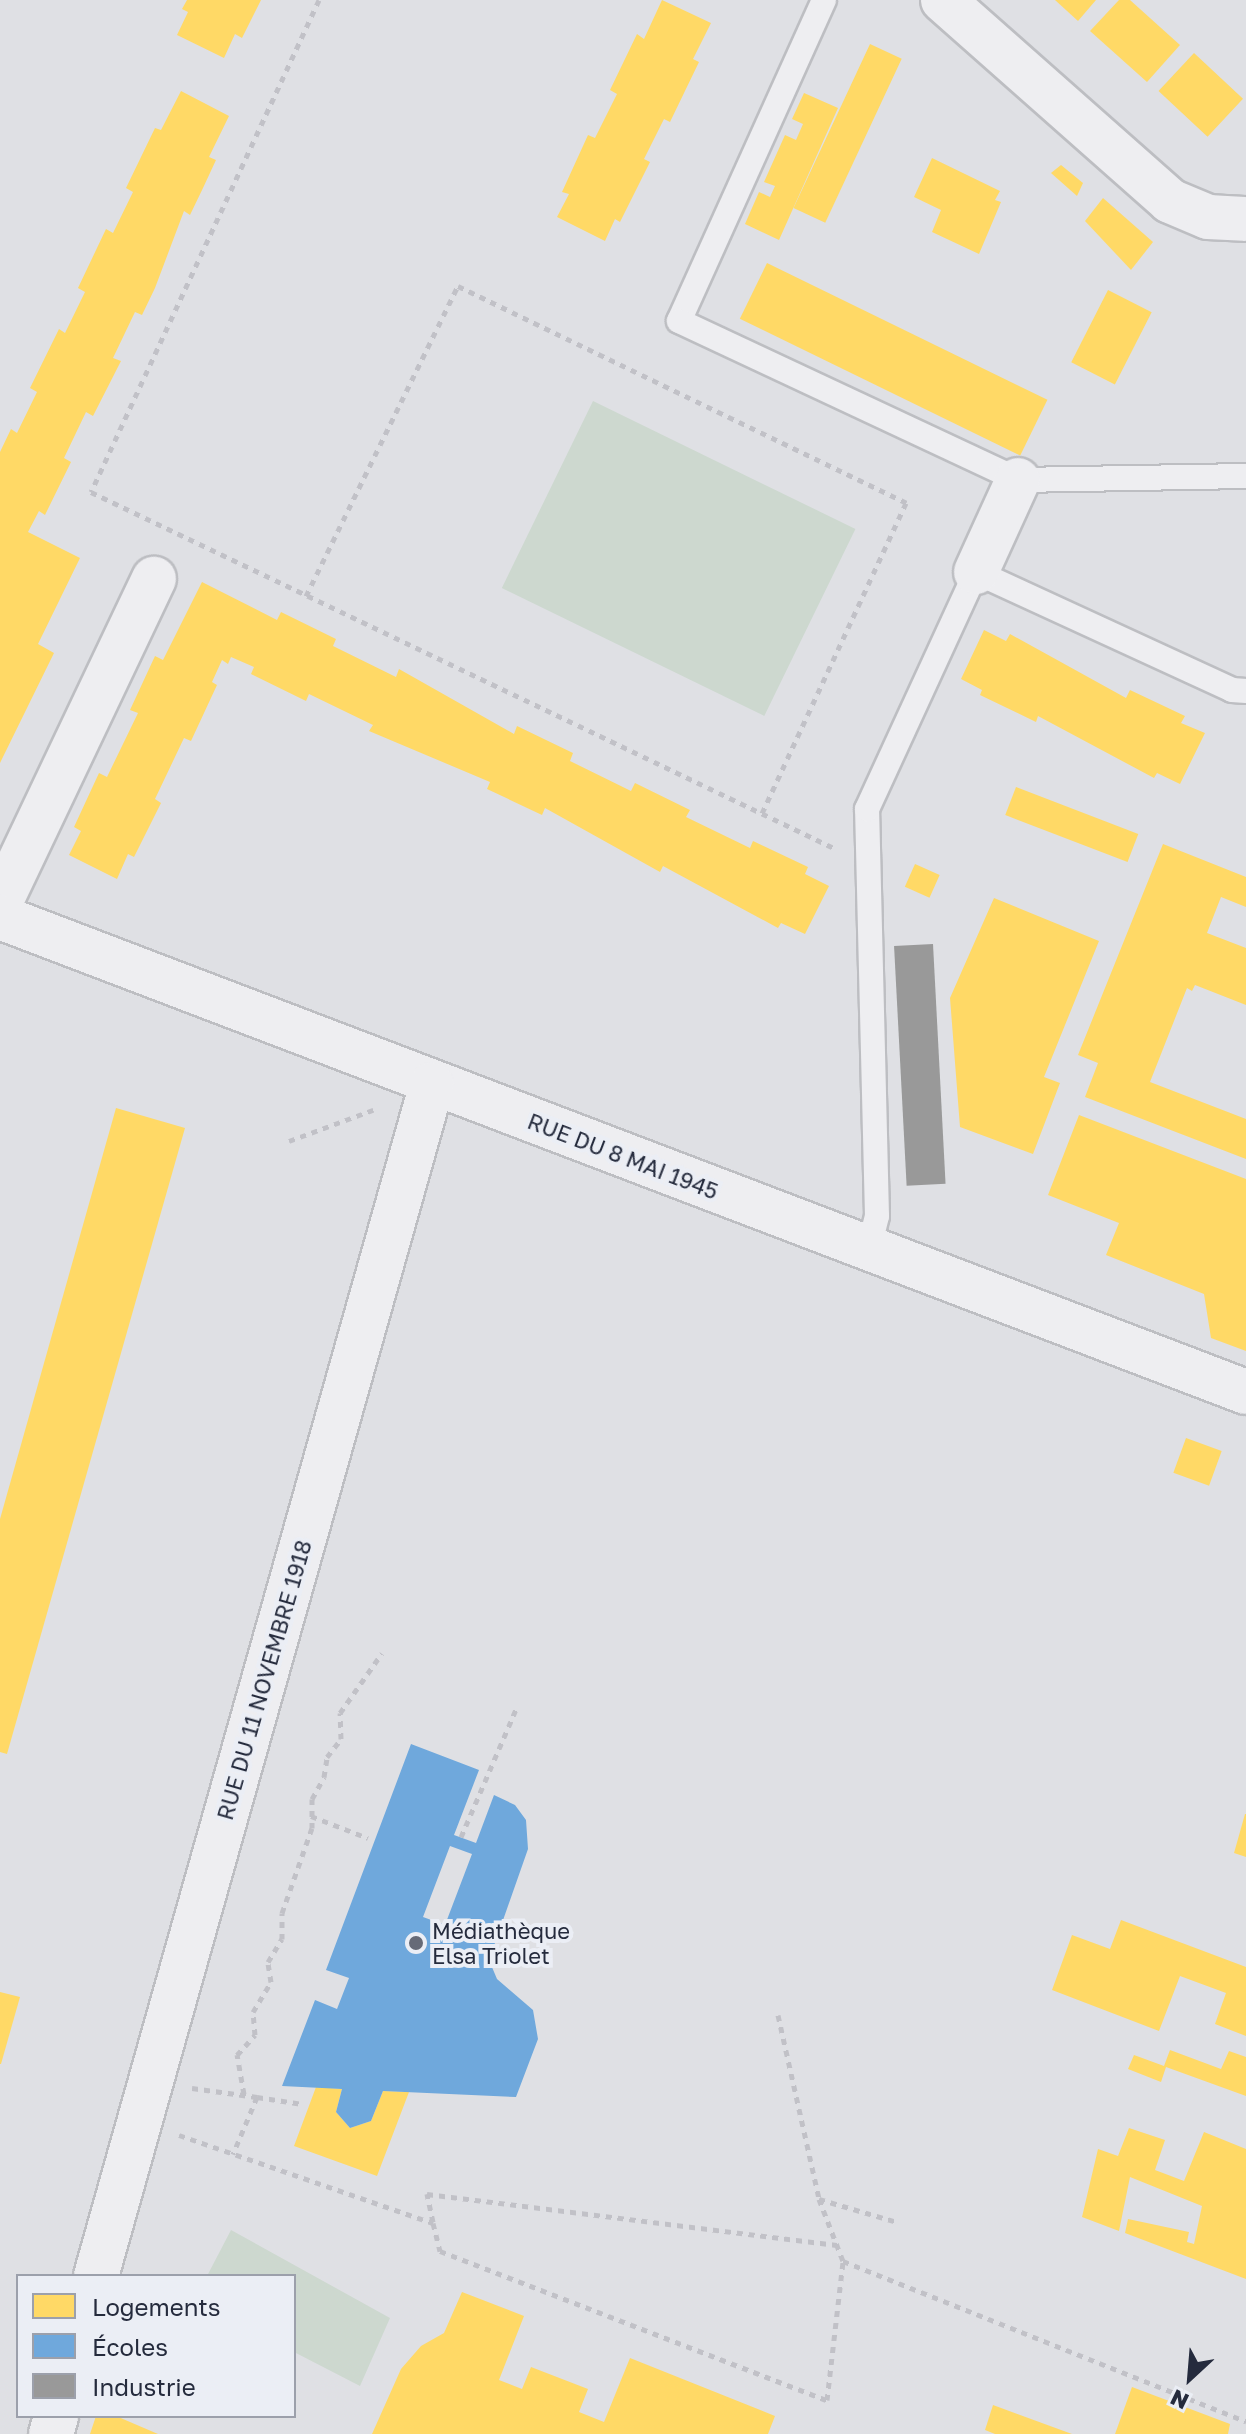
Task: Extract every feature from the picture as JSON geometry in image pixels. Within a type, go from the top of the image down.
[{"type":"street","points":[[943,0],[1170,201],[1208,217],[1245,220]]},
{"type":"street","points":[[976,572],[1018,480]]},
{"type":"street","points":[[0,903],[154,579]]},
{"type":"street","name":"RUE DU 8 MAI 1945","points":[[0,917],[1246,1392]]},
{"type":"street","name":"RUE DU 11 NOVEMBRE 1918","points":[[97,2274],[432,1084]]},
{"type":"lane","points":[[824,0],[679,321],[1018,480],[1246,476]]},
{"type":"lane","points":[[869,1248],[877,1216],[867,809],[976,572],[1232,690],[1246,691]]},
{"type":"path","points":[[319,0],[91,492],[822,845],[869,856]]},
{"type":"path","points":[[306,596],[458,286],[514,313],[906,503],[761,816]]},
{"type":"path","points":[[289,1141],[370,1108],[421,1126]]},
{"type":"path","points":[[244,2094],[237,2055],[255,2035],[253,2012],[271,1982],[268,1962],[282,1939],[282,1913],[297,1882],[296,1869],[312,1828],[311,1816],[327,1757],[341,1739],[340,1713],[382,1653]]},
{"type":"path","points":[[461,1837],[517,1707]]},
{"type":"path","points":[[311,1816],[368,1838]]},
{"type":"path","points":[[778,2015],[819,2199],[837,2245],[843,2261],[827,2400],[440,2251],[427,2194],[837,2245]]},
{"type":"path","points":[[145,2102],[244,2094],[302,2104]]},
{"type":"path","points":[[233,2154],[257,2097]]},
{"type":"path","points":[[145,2102],[233,2154],[433,2223]]},
{"type":"path","points":[[819,2199],[897,2222]]},
{"type":"path","points":[[843,2261],[1246,2421]]},
{"type":"shaded area","points":[[593,401],[855,529],[764,716],[502,588]]},
{"type":"shaded area","points":[[231,2230],[390,2318],[360,2386],[296,2353],[296,2274],[208,2274]]},
{"type":"building: Logements","points":[[187,0],[261,0],[242,38],[235,34],[224,58],[177,35],[188,12],[182,9]]},
{"type":"building: Logements","points":[[662,0],[711,23],[693,59],[699,62],[670,122],[664,119],[644,159],[650,162],[620,222],[615,219],[605,241],[557,217],[569,194],[562,192],[588,135],[595,138],[617,94],[610,90],[637,34],[644,39]]},
{"type":"building: Logements","points":[[1055,0],[1096,0],[1078,21]]},
{"type":"building: Logements","points":[[1119,0],[1130,0],[1180,45],[1147,82],[1090,31]]},
{"type":"building: Logements","points":[[870,44],[902,59],[825,223],[794,208]]},
{"type":"building: Logements","points":[[1194,53],[1243,99],[1208,137],[1159,91]]},
{"type":"building: Logements","points":[[181,91],[229,116],[209,157],[216,160],[203,188],[190,215],[184,211],[142,315],[135,312],[113,358],[121,361],[93,416],[86,412],[64,458],[71,462],[45,515],[39,511],[28,532],[80,558],[38,644],[54,653],[0,763],[0,452],[11,429],[17,433],[37,392],[30,388],[59,329],[65,333],[85,292],[78,288],[106,229],[113,233],[133,192],[126,188],[155,128],[161,130]]},
{"type":"building: Logements","points":[[804,93],[838,108],[779,240],[745,224],[759,192],[770,197],[775,186],[764,182],[785,135],[796,140],[803,124],[792,119]]},
{"type":"building: Logements","points":[[932,158],[1000,191],[995,200],[1001,202],[979,254],[932,232],[941,210],[914,197]]},
{"type":"building: Logements","points":[[1061,165],[1083,183],[1077,196],[1051,173]]},
{"type":"building: Logements","points":[[1103,198],[1153,242],[1131,270],[1085,221]]},
{"type":"building: Logements","points":[[767,263],[1047,400],[1020,455],[740,319]]},
{"type":"building: Logements","points":[[1108,290],[1152,312],[1115,384],[1071,362]]},
{"type":"building: Logements","points":[[202,582],[277,620],[281,612],[336,639],[333,646],[396,677],[399,669],[514,734],[517,726],[573,753],[570,761],[631,791],[635,783],[690,810],[686,817],[750,848],[753,841],[808,867],[805,874],[829,886],[805,934],[781,923],[778,928],[663,866],[660,872],[545,808],[542,815],[487,789],[490,782],[369,731],[373,725],[309,694],[306,701],[251,674],[254,667],[231,657],[228,664],[222,660],[212,682],[217,685],[191,741],[184,738],[155,799],[161,803],[134,857],[128,854],[117,879],[69,855],[81,831],[74,827],[99,773],[107,777],[138,713],[130,710],[155,656],[163,660]]},
{"type":"building: Logements","points":[[984,630],[1006,641],[1010,634],[1126,698],[1130,690],[1185,716],[1181,723],[1205,733],[1180,784],[1157,773],[1154,778],[1038,716],[1036,722],[980,695],[982,690],[961,679]]},
{"type":"building: Logements","points":[[1016,787],[1138,834],[1128,862],[1005,815]]},
{"type":"building: Logements","points":[[1163,844],[1246,877],[1246,907],[1221,897],[1207,933],[1246,948],[1246,1005],[1195,985],[1192,991],[1187,988],[1150,1082],[1246,1119],[1246,1159],[1085,1097],[1098,1063],[1078,1055]]},
{"type":"building: Logements","points":[[915,864],[940,875],[929,898],[905,887]]},
{"type":"building: Logements","points":[[994,898],[1099,941],[1044,1077],[1060,1083],[1033,1154],[960,1127],[950,998]]},
{"type":"building: Logements","points":[[116,1108],[185,1128],[7,1754],[0,1752],[0,1519]]},
{"type":"building: Logements","points":[[1079,1115],[1246,1179],[1246,1351],[1211,1338],[1204,1294],[1106,1255],[1119,1223],[1048,1195]]},
{"type":"building: Logements","points":[[1186,1438],[1222,1451],[1209,1486],[1173,1473]]},
{"type":"building: Logements","points":[[1246,1814],[1246,1857],[1234,1853]]},
{"type":"building: Logements","points":[[1121,1920],[1246,1967],[1246,2036],[1215,2024],[1226,1993],[1180,1976],[1159,2031],[1052,1990],[1072,1935],[1110,1949]]},
{"type":"building: Logements","points":[[0,1992],[20,1997],[1,2064],[0,2064]]},
{"type":"building: Logements","points":[[1170,2050],[1221,2069],[1229,2051],[1246,2057],[1246,2096],[1166,2067],[1161,2082],[1128,2069],[1134,2055],[1164,2066]]},
{"type":"building: Logements","points":[[316,2087],[342,2089],[336,2112],[350,2128],[371,2121],[383,2091],[409,2092],[377,2176],[294,2146]]},
{"type":"building: Logements","points":[[1129,2128],[1165,2140],[1155,2170],[1184,2181],[1204,2132],[1246,2149],[1246,2279],[1125,2233],[1128,2219],[1189,2232],[1187,2242],[1194,2244],[1202,2206],[1130,2177],[1119,2231],[1082,2217],[1098,2149],[1118,2156]]},
{"type":"building: Logements","points":[[462,2292],[524,2316],[499,2380],[522,2389],[531,2367],[588,2389],[579,2412],[604,2422],[630,2358],[775,2416],[768,2434],[372,2434],[401,2369],[421,2346],[444,2333]]},
{"type":"building: Logements","points":[[1132,2387],[1230,2424],[1228,2434],[1115,2434]]},
{"type":"building: Logements","points":[[993,2405],[1072,2434],[995,2434],[985,2430]]},
{"type":"building: Logements","points":[[95,2418],[121,2418],[158,2434],[90,2434]]},
{"type":"building: Écoles","name":"Médiathèque Elsa Triolet","points":[[411,1744],[479,1770],[454,1835],[476,1843],[494,1795],[515,1805],[526,1820],[528,1849],[489,1960],[497,1979],[533,2010],[538,2039],[516,2097],[383,2091],[371,2121],[350,2128],[336,2112],[342,2089],[282,2086],[315,2000],[337,2009],[349,1978],[326,1970]],"holes":[[[450,1846],[472,1854],[445,1925],[423,1917]]]},
{"type":"building: Industrie","points":[[933,944],[946,1184],[907,1186],[894,946]]},
{"type":"place","name":"Médiathèque Elsa Triolet","points":[[416,1943]]}]
